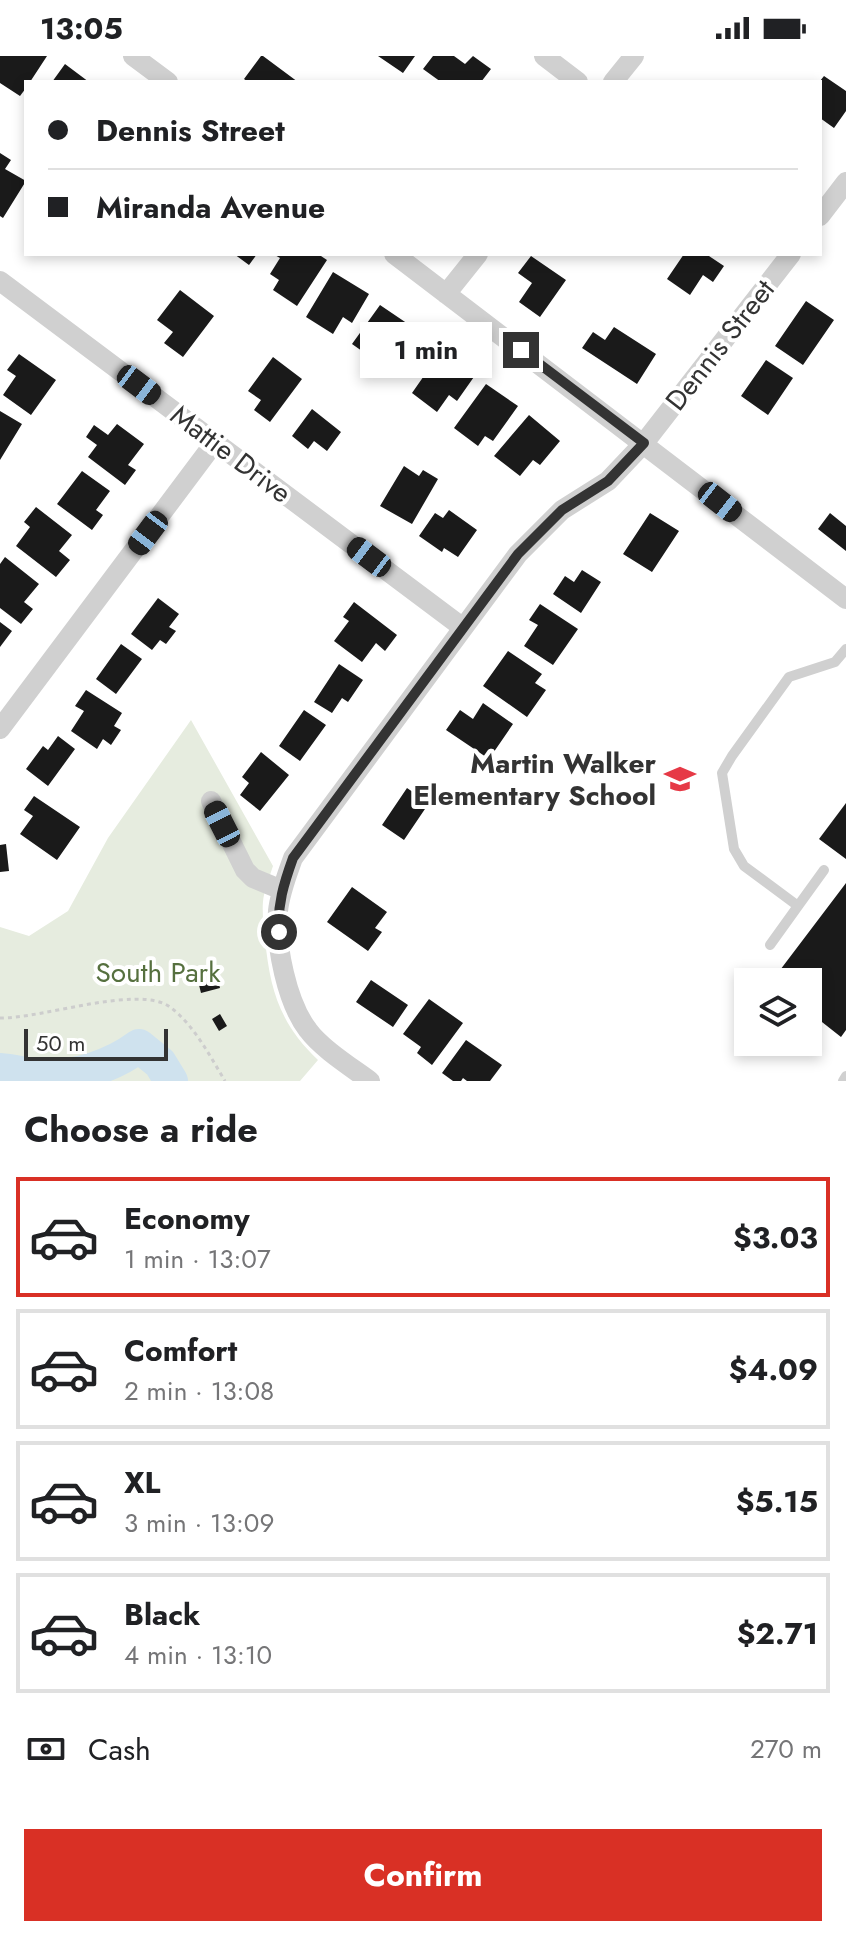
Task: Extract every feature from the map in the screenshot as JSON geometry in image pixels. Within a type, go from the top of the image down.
[{"type":"street","points":[[133,56],[165,80]]},
{"type":"street","points":[[544,56],[575,80]]},
{"type":"street","points":[[615,80],[634,56]]},
{"type":"street","points":[[822,213],[846,182]]},
{"type":"street","points":[[397,256],[846,599]]},
{"type":"street","points":[[446,294],[476,256]]},
{"type":"street","name":"Dennis Street","points":[[370,1081],[308,1031],[290,998],[278,914],[293,858],[518,554],[562,510],[608,481],[644,443],[789,256]]},
{"type":"street","name":"Mattie Drive","points":[[4,291],[215,442],[462,627]]},
{"type":"street","points":[[0,729],[215,442]]},
{"type":"street","points":[[211,801],[245,870],[253,878],[282,890]]},
{"type":"lane","points":[[798,906],[744,866],[734,849],[722,773],[789,677],[835,662],[846,649]]},
{"type":"lane","points":[[770,945],[824,870]]},
{"type":"path","points":[[0,1018],[153,999],[168,1006],[189,1027],[225,1081]]},
{"type":"green space","name":"South Park","points":[[191,720],[273,866],[263,906],[270,974],[286,1019],[318,1060],[300,1081],[0,1081],[0,927],[29,936],[68,911],[108,838]]},
{"type":"building","points":[[0,56],[47,56],[31,80],[24,80],[24,91],[20,96],[0,83]]},
{"type":"building","points":[[263,56],[295,80],[245,80]]},
{"type":"building","points":[[378,56],[415,56],[403,73]]},
{"type":"building","points":[[433,56],[454,56],[465,64],[473,56],[491,69],[483,80],[438,80],[423,69]]},
{"type":"building","points":[[65,64],[86,80],[53,80]]},
{"type":"building","points":[[824,76],[846,91],[846,111],[834,128],[822,119],[821,80]]},
{"type":"building","points":[[0,153],[11,160],[5,169],[24,180],[24,184],[3,218],[0,216]]},
{"type":"building","points":[[237,256],[256,256],[249,265]]},
{"type":"building","points":[[276,256],[321,256],[327,260],[297,306],[273,290],[279,280],[270,274],[280,258]]},
{"type":"building","points":[[531,256],[566,280],[540,317],[519,302],[532,283],[518,273]]},
{"type":"building","points":[[683,256],[709,256],[724,266],[713,282],[703,275],[690,295],[667,279]]},
{"type":"building","points":[[333,272],[369,294],[352,323],[343,317],[333,334],[306,317]]},
{"type":"building","points":[[180,290],[214,316],[183,357],[164,343],[173,332],[157,320]]},
{"type":"building","points":[[806,301],[834,320],[803,365],[775,346]]},
{"type":"building","points":[[380,305],[411,326],[403,337],[408,340],[399,352],[391,347],[379,363],[352,344]]},
{"type":"building","points":[[614,327],[656,354],[637,384],[582,348],[593,332],[605,340]]},
{"type":"building","points":[[442,350],[476,374],[457,401],[449,395],[437,412],[412,393]]},
{"type":"building","points":[[19,354],[56,380],[31,415],[3,395],[16,376],[7,370]]},
{"type":"building","points":[[273,357],[302,379],[270,422],[254,410],[261,400],[248,391]]},
{"type":"building","points":[[766,360],[793,378],[768,415],[741,396]]},
{"type":"building","points":[[486,384],[518,406],[493,441],[485,436],[478,446],[454,428]]},
{"type":"building","points":[[312,409],[341,432],[327,451],[314,441],[308,449],[292,436]]},
{"type":"building","points":[[0,411],[22,424],[0,460]]},
{"type":"building","points":[[529,415],[560,441],[540,465],[533,460],[520,476],[494,456]]},
{"type":"building","points":[[117,424],[144,444],[128,465],[136,470],[125,485],[88,457],[97,445],[86,437],[94,425],[108,435]]},
{"type":"building","points":[[404,466],[419,476],[423,470],[438,479],[412,524],[380,506]]},
{"type":"building","points":[[82,471],[110,491],[96,510],[103,515],[92,530],[57,504]]},
{"type":"building","points":[[36,507],[72,535],[59,551],[70,560],[56,577],[16,546],[30,527],[24,522]]},
{"type":"building","points":[[449,510],[477,530],[458,557],[444,548],[442,552],[419,536],[435,513],[443,518]]},
{"type":"building","points":[[650,513],[679,531],[652,572],[623,554]]},
{"type":"building","points":[[830,513],[846,526],[846,551],[818,529]]},
{"type":"building","points":[[5,557],[39,584],[24,602],[33,609],[21,624],[0,608],[0,564]]},
{"type":"building","points":[[582,570],[601,582],[581,613],[553,594],[565,576],[574,582]]},
{"type":"building","points":[[158,598],[179,614],[169,627],[176,631],[166,644],[160,640],[152,650],[131,634]]},
{"type":"building","points":[[354,602],[397,635],[385,651],[376,643],[362,662],[334,641],[349,621],[343,617]]},
{"type":"building","points":[[540,604],[578,629],[553,665],[524,646],[538,625],[529,620]]},
{"type":"building","points":[[0,622],[12,631],[0,647]]},
{"type":"building","points":[[121,644],[142,659],[116,694],[96,679]]},
{"type":"building","points":[[508,651],[542,674],[535,683],[546,690],[527,717],[483,686]]},
{"type":"building","points":[[339,664],[363,680],[348,702],[342,698],[332,713],[314,702]]},
{"type":"building","points":[[86,690],[122,713],[114,726],[121,730],[111,745],[103,739],[97,749],[71,731],[84,711],[75,706]]},
{"type":"building","points":[[483,703],[513,724],[489,759],[446,730],[460,710],[473,719]]},
{"type":"building","points":[[304,710],[326,725],[300,761],[279,746]]},
{"type":"building","points":[[58,736],[75,749],[48,786],[26,769],[43,746],[48,750]]},
{"type":"building","points":[[261,752],[289,775],[260,811],[240,795],[249,783],[242,777]]},
{"type":"building","points":[[407,788],[429,803],[404,840],[382,825]]},
{"type":"building","points":[[34,796],[80,827],[57,860],[20,834],[33,816],[24,810]]},
{"type":"building","points":[[846,803],[846,859],[819,839]]},
{"type":"building","points":[[6,844],[9,871],[0,872],[0,845]]},
{"type":"building","points":[[846,883],[846,1030],[841,1037],[822,1022],[822,968],[782,968]]},
{"type":"building","points":[[352,887],[387,912],[375,928],[382,932],[368,951],[327,922]]},
{"type":"building","points":[[215,969],[220,988],[201,993],[196,973]]},
{"type":"building","points":[[371,980],[408,1005],[393,1027],[356,1002]]},
{"type":"building","points":[[429,999],[463,1023],[432,1065],[417,1053],[421,1047],[403,1034]]},
{"type":"building","points":[[220,1014],[227,1026],[219,1031],[212,1019]]},
{"type":"building","points":[[466,1040],[502,1065],[490,1081],[467,1081],[463,1078],[453,1081],[442,1073]]},
{"type":"waterway","points":[[0,1070],[39,1076],[69,1075],[106,1065],[139,1046],[160,1063],[171,1081]]},
{"type":"place","name":"Martin Walker Elementary School","points":[[680,779]]},
{"type":"route","points":[[279,932],[282,890],[293,858],[462,627],[518,554],[562,510],[608,481],[644,443],[521,350]]}]
